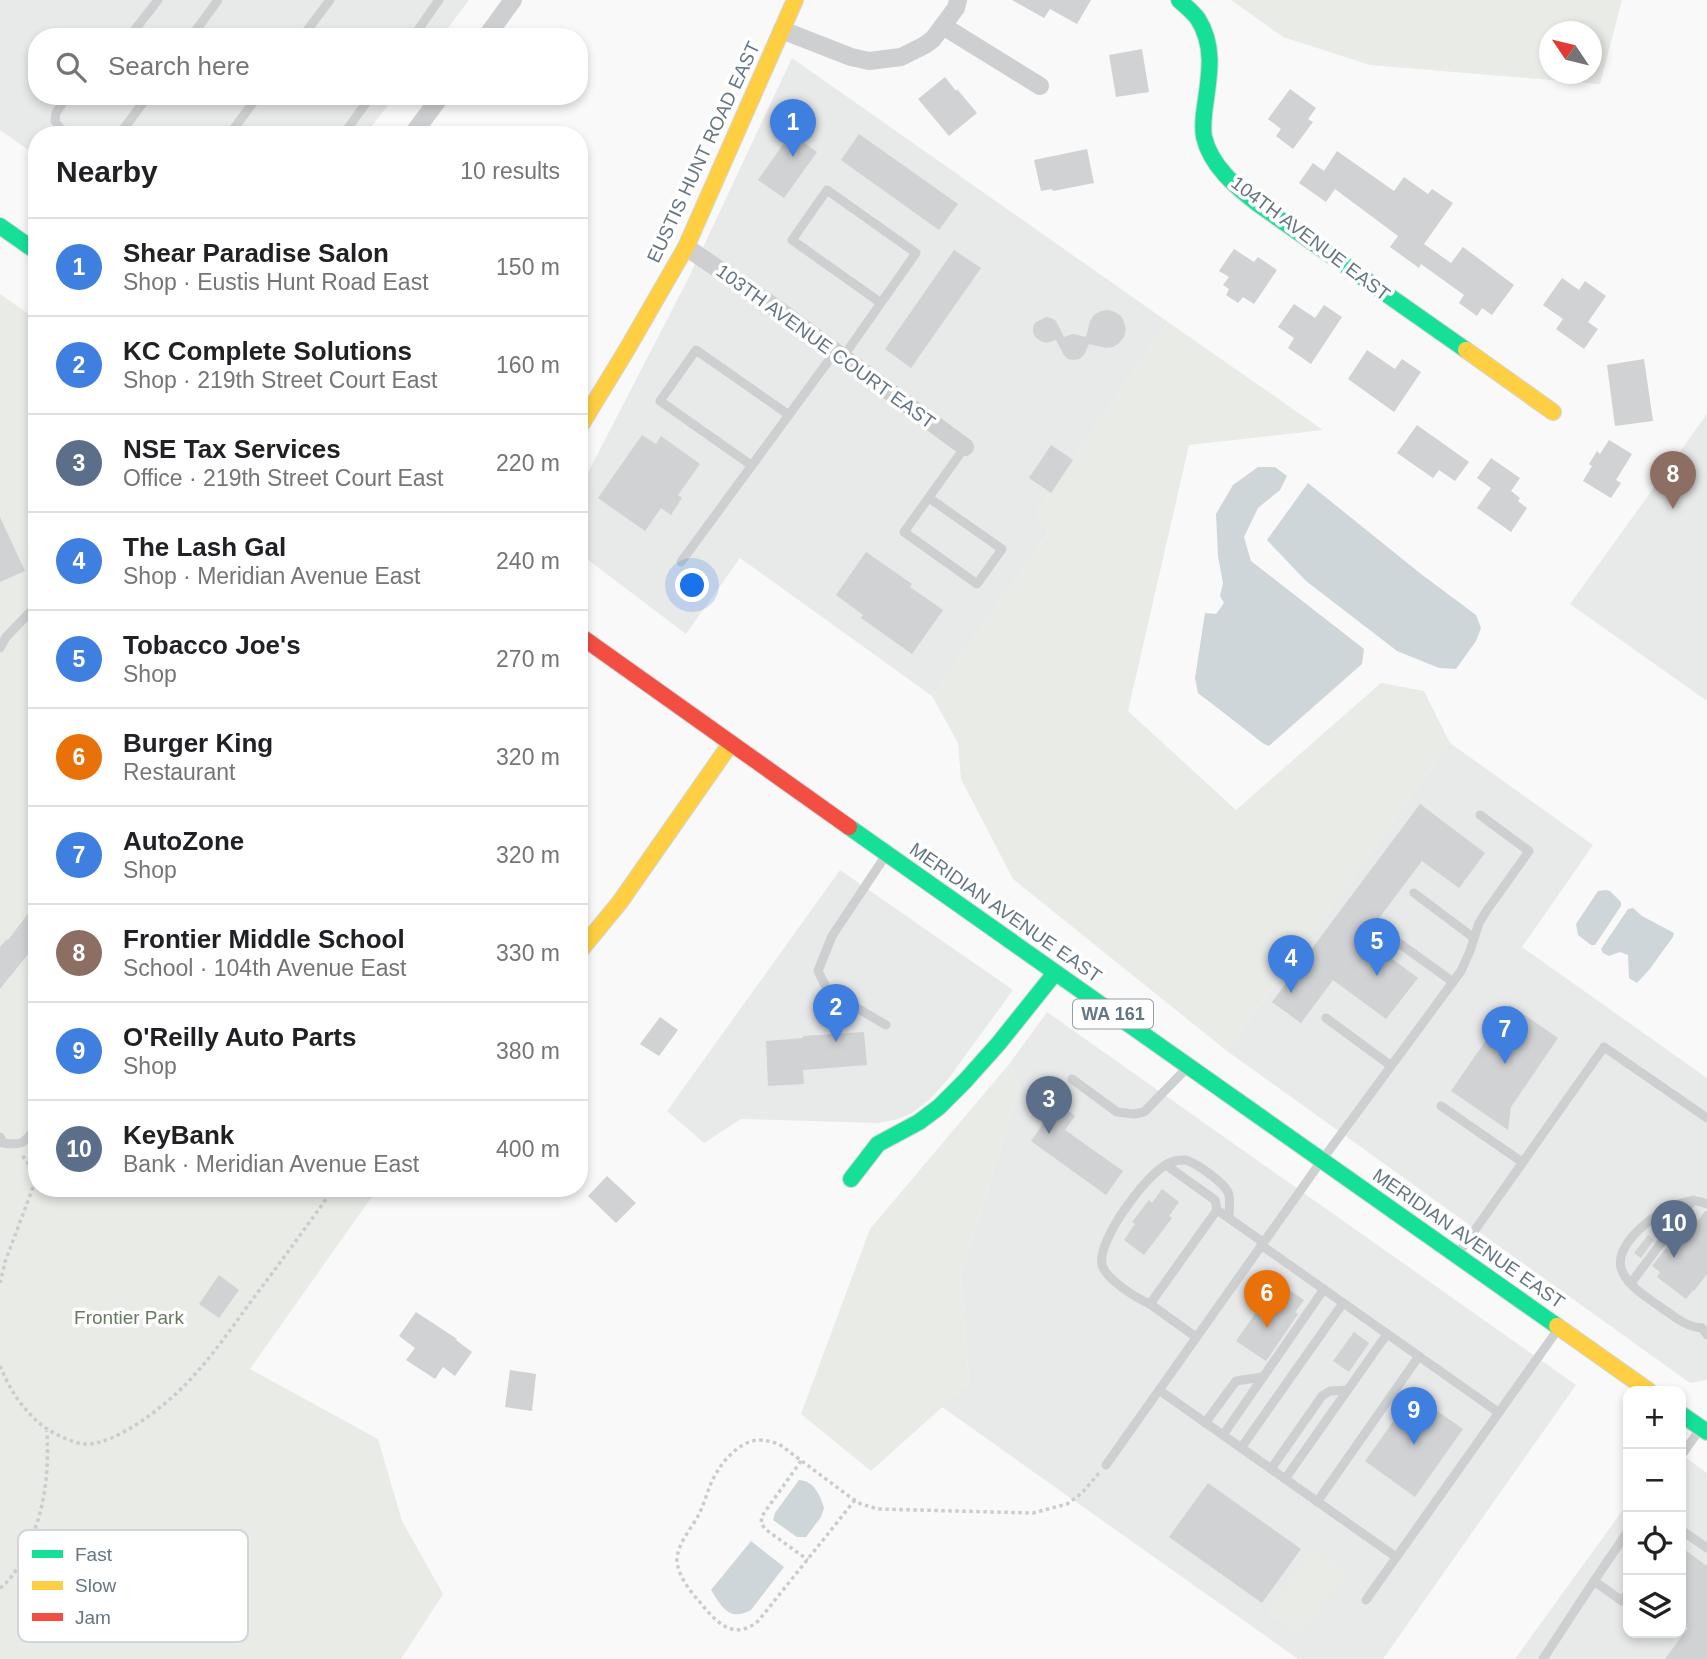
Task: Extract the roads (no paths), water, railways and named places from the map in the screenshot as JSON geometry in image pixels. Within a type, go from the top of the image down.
[{"type":"street","points":[[493,28],[513,0]]},
{"type":"street","name":"EUSTIS HUNT ROAD EAST","points":[[588,413],[685,247],[794,0]]},
{"type":"street","points":[[782,30],[851,57],[869,61],[901,57],[925,46],[956,8],[958,0]]},
{"type":"street","name":"104TH AVENUE EAST","points":[[1179,0],[1197,18],[1207,38],[1211,57],[1202,120],[1205,140],[1222,172],[1268,211],[1553,412]]},
{"type":"street","points":[[943,26],[1040,86]]},
{"type":"street","points":[[419,126],[434,105]]},
{"type":"street","points":[[0,226],[28,246]]},
{"type":"street","name":"103TH AVENUE COURT EAST","points":[[685,247],[780,311],[965,447]]},
{"type":"street","name":"MERIDIAN AVENUE EAST","points":[[588,641],[1642,1386]]},
{"type":"street","points":[[588,941],[620,902],[731,743]]},
{"type":"street","points":[[851,1179],[878,1144],[919,1122],[956,1090],[999,1043],[1055,973]]},
{"type":"street","points":[[1686,1416],[1705,1426]]},
{"type":"lane","points":[[136,28],[158,0]]},
{"type":"lane","points":[[198,28],[218,0]]},
{"type":"lane","points":[[309,28],[330,0]]},
{"type":"lane","points":[[419,28],[439,0]]},
{"type":"lane","points":[[59,126],[55,121],[62,105]]},
{"type":"lane","points":[[126,126],[141,105]]},
{"type":"lane","points":[[236,126],[251,105]]},
{"type":"lane","points":[[349,126],[365,105]]},
{"type":"lane","points":[[681,562],[789,415],[881,303],[916,253],[827,190],[792,240],[881,303]]},
{"type":"lane","points":[[751,466],[660,401],[696,350],[789,415]]},
{"type":"lane","points":[[929,498],[1002,550],[977,584],[904,532],[965,447]]},
{"type":"lane","points":[[0,648],[6,637],[28,614]]},
{"type":"lane","points":[[1106,1465],[1321,1160],[1453,982],[1465,961],[1479,923],[1529,851],[1480,815]]},
{"type":"lane","points":[[886,1025],[828,991],[818,971],[832,936],[887,854]]},
{"type":"lane","points":[[1414,893],[1474,938]]},
{"type":"lane","points":[[1385,933],[1453,982]]},
{"type":"lane","points":[[1326,1018],[1390,1065]]},
{"type":"lane","points":[[1457,1256],[1604,1047],[1707,1118]]},
{"type":"lane","points":[[1072,1079],[1117,1112],[1134,1114],[1144,1112],[1188,1066]]},
{"type":"lane","points":[[1441,1105],[1522,1162]]},
{"type":"lane","points":[[0,1138],[3,1143],[15,1145],[28,1138]]},
{"type":"lane","points":[[1196,1337],[1108,1277],[1101,1258],[1108,1236],[1150,1177],[1166,1165],[1178,1161],[1193,1163],[1222,1184],[1229,1194],[1229,1218]]},
{"type":"lane","points":[[1166,1165],[1215,1200],[1217,1210],[1262,1244],[1498,1412]]},
{"type":"lane","points":[[1705,1328],[1688,1326],[1642,1294],[1631,1283],[1621,1262],[1633,1236],[1646,1222],[1681,1203],[1693,1200],[1707,1203]]},
{"type":"lane","points":[[1631,1283],[1693,1200]]},
{"type":"lane","points":[[1150,1304],[1217,1210]]},
{"type":"lane","points":[[1223,1435],[1324,1289]]},
{"type":"lane","points":[[1241,1448],[1343,1303]]},
{"type":"lane","points":[[1366,1600],[1559,1328]]},
{"type":"lane","points":[[1284,1479],[1387,1334]]},
{"type":"lane","points":[[1317,1502],[1419,1356]]},
{"type":"lane","points":[[1205,1423],[1236,1381],[1263,1377]]},
{"type":"lane","points":[[1158,1390],[1396,1557]]},
{"type":"lane","points":[[1271,1469],[1322,1396],[1330,1391],[1347,1390]]},
{"type":"lane","points":[[1686,1450],[1705,1426]]},
{"type":"lane","points":[[1686,1533],[1707,1548]]},
{"type":"lane","points":[[1544,1659],[1623,1538]]},
{"type":"lane","points":[[1594,1581],[1623,1600]]},
{"type":"place","name":"Shear Paradise Salon","points":[[793,157]]},
{"type":"place","name":"Frontier Middle School","points":[[1673,509]]},
{"type":"place","name":"Tobacco Joe's","points":[[1377,976]]},
{"type":"place","name":"The Lash Gal","points":[[1291,993]]},
{"type":"place","name":"KC Complete Solutions","points":[[836,1042]]},
{"type":"place","name":"AutoZone","points":[[1505,1064]]},
{"type":"place","name":"NSE Tax Services","points":[[1049,1134]]},
{"type":"place","name":"KeyBank","points":[[1674,1258]]},
{"type":"place","name":"Burger King","points":[[1267,1328]]},
{"type":"place","name":"O'Reilly Auto Parts","points":[[1414,1445]]},
{"type":"park label","name":"Frontier Park","points":[[129,1317]]}]
